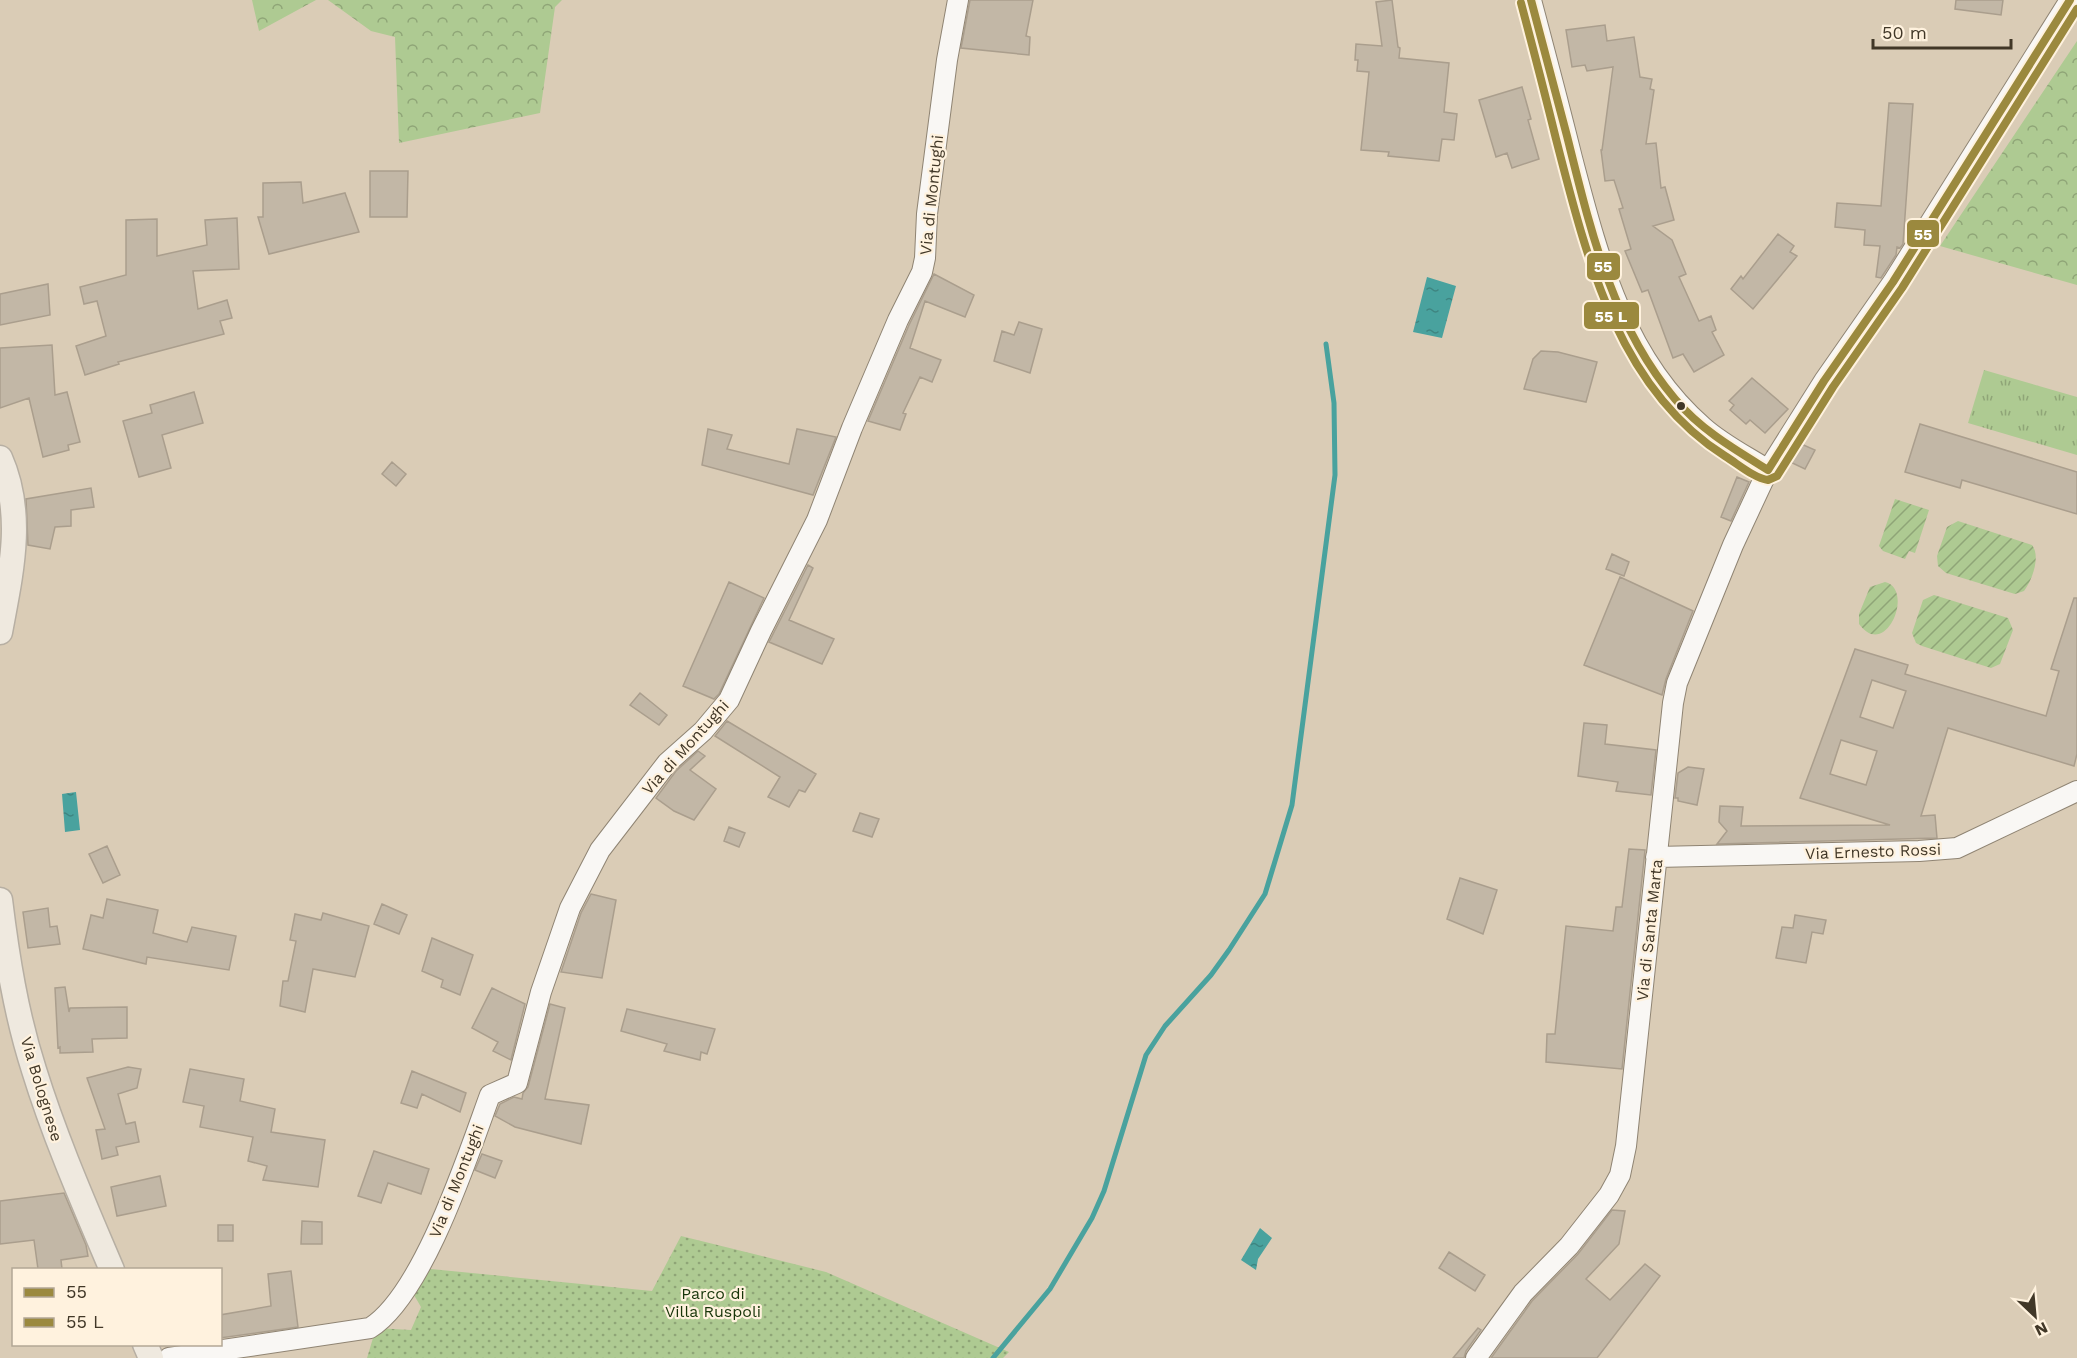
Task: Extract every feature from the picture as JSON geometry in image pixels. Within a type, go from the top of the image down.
[{"type":"main road","points":[[0,458],[5,469],[15,512],[12,568],[0,632]]},
{"type":"main road","name":"Via Bolognese","points":[[0,900],[9,972],[34,1070],[66,1164],[112,1268]]},
{"type":"street","name":"Via di Montughi","points":[[169,1358],[370,1328],[382,1321],[405,1291],[436,1233],[490,1095],[517,1083],[541,992],[570,908],[600,850],[667,763],[703,731],[729,700],[817,520],[852,428],[898,320],[922,272],[927,214],[947,60],[958,0]]},
{"type":"street","points":[[1531,0],[1597,251],[1630,332],[1653,372],[1697,421],[1713,436],[1768,470]]},
{"type":"street","name":"Via di Santa Marta","points":[[1476,1358],[1523,1293],[1569,1246],[1609,1195],[1620,1175],[1626,1146],[1671,715],[1677,683],[1733,545],[1768,470],[1824,381],[1893,282],[2070,0]]},
{"type":"street","name":"Via Ernesto Rossi","points":[[1656,857],[1919,851],[1957,848],[2077,791]]},
{"type":"green space","points":[[252,0],[316,0],[259,31]]},
{"type":"green space","points":[[328,0],[562,0],[555,7],[540,113],[399,143],[395,37],[371,31]]},
{"type":"green space","points":[[2077,41],[2077,285],[1940,246]]},
{"type":"green space","points":[[1984,370],[2077,397],[2077,455],[1968,423]]},
{"type":"green space","points":[[1895,499],[1929,510],[1915,553],[1909,551],[1905,559],[1883,551],[1879,546]]},
{"type":"green space","points":[[1958,521],[2032,545],[2036,562],[2024,591],[2015,594],[1946,573],[1938,566],[1937,556],[1947,527]]},
{"type":"green space","points":[[1885,582],[1894,587],[1897,608],[1887,629],[1879,634],[1869,633],[1859,624],[1859,614],[1870,587]]},
{"type":"green space","points":[[1934,595],[2008,618],[2013,630],[2000,664],[1991,668],[1916,643],[1912,633],[1923,600]]},
{"type":"green space","name":"Parco di Villa Ruspoli","points":[[681,1236],[826,1272],[1009,1352],[1003,1358],[367,1358],[376,1328],[411,1330],[421,1307],[411,1290],[421,1268],[652,1291]]},
{"type":"water","points":[[1427,277],[1456,286],[1442,338],[1413,332]]},
{"type":"water","points":[[76,792],[80,830],[65,832],[62,794]]},
{"type":"water","points":[[1260,1228],[1272,1238],[1258,1259],[1256,1270],[1241,1260]]},
{"type":"building","points":[[970,0],[1033,0],[1026,36],[1030,37],[1029,55],[961,48]]},
{"type":"building","points":[[1392,0],[1398,47],[1400,48],[1399,58],[1449,63],[1444,112],[1457,114],[1454,140],[1442,139],[1439,161],[1388,156],[1389,152],[1361,150],[1369,72],[1357,71],[1356,44],[1382,46],[1376,2]]},
{"type":"building","points":[[1956,0],[2003,0],[2001,15],[1955,9]]},
{"type":"building","points":[[1605,25],[1607,41],[1634,37],[1640,77],[1652,79],[1650,89],[1654,90],[1646,144],[1656,143],[1661,188],[1665,187],[1674,220],[1653,226],[1672,240],[1686,274],[1679,277],[1699,321],[1711,316],[1716,330],[1712,332],[1724,355],[1694,372],[1683,354],[1673,358],[1648,290],[1642,292],[1625,251],[1631,249],[1619,209],[1623,208],[1614,180],[1605,181],[1601,150],[1613,67],[1587,71],[1585,65],[1572,67],[1566,30]]},
{"type":"building","points":[[1522,87],[1539,159],[1512,168],[1507,153],[1496,157],[1479,100]]},
{"type":"building","points":[[1889,103],[1913,104],[1903,244],[1900,248],[1897,247],[1896,255],[1881,278],[1876,277],[1880,246],[1864,245],[1865,230],[1835,227],[1837,203],[1881,206]]},
{"type":"building","points":[[370,171],[408,171],[407,217],[370,217]]},
{"type":"building","points":[[301,182],[303,203],[345,193],[359,232],[269,254],[258,217],[263,217],[263,183]]},
{"type":"building","points":[[237,218],[239,269],[193,271],[198,309],[227,300],[232,318],[220,321],[224,334],[118,362],[119,364],[85,375],[76,346],[106,336],[97,301],[84,304],[80,287],[126,275],[126,220],[157,219],[157,256],[207,245],[205,220]]},
{"type":"building","points":[[1778,234],[1794,246],[1790,252],[1797,256],[1753,309],[1731,289],[1741,276],[1743,279]]},
{"type":"building","points":[[934,274],[974,295],[965,317],[925,301],[910,348],[941,360],[932,382],[920,377],[903,413],[906,414],[900,430],[868,421],[909,325]]},
{"type":"building","points":[[48,284],[50,315],[0,325],[0,294]]},
{"type":"building","points":[[1019,322],[1042,329],[1030,373],[994,361],[1002,331],[1014,335]]},
{"type":"building","points":[[52,345],[55,395],[67,392],[80,442],[68,445],[69,450],[43,457],[29,398],[0,408],[0,348]]},
{"type":"building","points":[[1541,351],[1558,352],[1597,362],[1586,402],[1524,389],[1533,359]]},
{"type":"building","points":[[1752,378],[1788,409],[1765,433],[1750,420],[1746,424],[1730,410],[1734,405],[1729,401]]},
{"type":"building","points":[[194,392],[203,423],[162,435],[171,468],[139,477],[123,421],[152,413],[150,405]]},
{"type":"building","points":[[1920,424],[2077,472],[2077,514],[1962,480],[1960,488],[1905,472]]},
{"type":"building","points":[[708,429],[732,435],[727,449],[789,464],[797,429],[836,437],[813,495],[702,465]]},
{"type":"building","points":[[1799,443],[1815,450],[1805,469],[1788,461]]},
{"type":"building","points":[[392,462],[406,474],[396,486],[382,474]]},
{"type":"building","points":[[1737,477],[1749,482],[1731,521],[1721,517]]},
{"type":"building","points":[[91,488],[94,507],[71,510],[71,526],[55,527],[50,549],[28,545],[26,499]]},
{"type":"building","points":[[1612,554],[1629,562],[1624,576],[1606,569]]},
{"type":"building","points":[[808,565],[813,568],[789,620],[834,639],[822,664],[769,642]]},
{"type":"building","points":[[1620,577],[1693,611],[1662,695],[1584,665]]},
{"type":"building","points":[[729,582],[764,598],[719,694],[714,699],[683,686]]},
{"type":"building","points":[[2074,598],[2077,598],[2077,754],[2074,766],[1948,728],[1921,816],[1935,815],[1937,838],[1717,844],[1727,831],[1719,822],[1720,806],[1743,807],[1741,826],[1890,825],[1800,798],[1855,649],[1908,665],[1905,674],[2046,716],[2059,671],[2051,669]],"holes":[[[1872,680],[1906,691],[1893,728],[1860,717]],[[1841,740],[1877,751],[1866,785],[1830,774]]]},
{"type":"building","points":[[640,693],[667,715],[659,725],[630,705]]},
{"type":"building","points":[[727,721],[816,774],[805,792],[799,790],[789,807],[768,797],[780,777],[715,736]]},
{"type":"building","points":[[1584,723],[1607,725],[1605,744],[1656,750],[1651,795],[1616,791],[1618,782],[1578,776]]},
{"type":"building","points":[[698,751],[705,756],[690,770],[716,789],[694,820],[674,811],[656,798],[676,771]]},
{"type":"building","points":[[1688,767],[1704,769],[1697,805],[1678,801],[1678,798],[1675,798],[1678,773]]},
{"type":"building","points":[[860,813],[879,819],[872,837],[853,831]]},
{"type":"building","points":[[729,827],[745,833],[739,847],[724,841]]},
{"type":"building","points":[[107,846],[120,875],[103,883],[89,854]]},
{"type":"building","points":[[1629,849],[1645,850],[1622,1069],[1546,1062],[1547,1034],[1555,1034],[1566,926],[1613,931],[1616,907],[1622,907]]},
{"type":"building","points":[[1460,878],[1497,890],[1483,934],[1447,919]]},
{"type":"building","points":[[591,894],[616,900],[602,978],[561,972],[581,913]]},
{"type":"building","points":[[107,899],[158,910],[153,933],[187,942],[192,927],[236,936],[229,970],[147,957],[146,964],[83,949],[91,915],[103,918]]},
{"type":"building","points":[[382,904],[407,915],[399,934],[374,924]]},
{"type":"building","points":[[48,908],[50,927],[57,926],[60,944],[28,948],[23,912]]},
{"type":"building","points":[[323,913],[369,926],[355,977],[313,969],[305,1012],[280,1006],[283,981],[288,981],[296,941],[290,940],[295,914],[321,920]]},
{"type":"building","points":[[1795,915],[1826,920],[1823,934],[1812,932],[1806,963],[1776,958],[1782,927],[1793,928]]},
{"type":"building","points":[[432,938],[473,955],[460,995],[441,987],[443,980],[422,971]]},
{"type":"building","points":[[65,987],[69,1012],[70,1008],[127,1007],[127,1038],[92,1039],[93,1052],[60,1053],[55,988]]},
{"type":"building","points":[[492,988],[525,1004],[511,1060],[493,1051],[498,1042],[472,1028]]},
{"type":"building","points":[[550,1004],[565,1008],[545,1099],[589,1105],[581,1144],[515,1127],[495,1116],[500,1104],[514,1097],[522,1099],[528,1087]]},
{"type":"building","points":[[627,1009],[715,1029],[707,1054],[701,1052],[700,1060],[664,1051],[667,1044],[621,1031]]},
{"type":"building","points":[[128,1067],[141,1069],[137,1088],[118,1094],[126,1124],[135,1122],[139,1142],[116,1147],[118,1155],[102,1159],[96,1130],[105,1129],[87,1078]]},
{"type":"building","points":[[190,1069],[244,1079],[240,1101],[275,1109],[271,1132],[325,1140],[318,1187],[263,1180],[267,1166],[248,1161],[253,1137],[200,1127],[204,1106],[183,1102]]},
{"type":"building","points":[[412,1071],[466,1093],[460,1112],[422,1094],[417,1108],[401,1103]]},
{"type":"building","points":[[374,1151],[429,1169],[421,1194],[388,1183],[381,1203],[358,1196]]},
{"type":"building","points":[[482,1154],[502,1161],[495,1178],[475,1170]]},
{"type":"building","points":[[160,1176],[166,1206],[117,1216],[111,1187]]},
{"type":"building","points":[[64,1193],[86,1245],[88,1256],[61,1260],[62,1268],[38,1268],[34,1240],[0,1244],[0,1201]]},
{"type":"building","points":[[1612,1210],[1625,1211],[1619,1244],[1586,1279],[1610,1300],[1645,1264],[1660,1276],[1597,1358],[1491,1358],[1532,1301],[1578,1254]]},
{"type":"building","points":[[302,1221],[322,1222],[322,1244],[301,1244]]},
{"type":"building","points":[[218,1225],[233,1225],[233,1241],[218,1241]]},
{"type":"building","points":[[1449,1252],[1485,1275],[1475,1291],[1439,1268]]},
{"type":"building","points":[[291,1271],[298,1327],[222,1338],[222,1315],[271,1306],[268,1274]]},
{"type":"building","points":[[1478,1328],[1481,1330],[1466,1351],[1464,1358],[1453,1358]]},
{"type":"waterway","points":[[993,1358],[1050,1289],[1092,1218],[1104,1191],[1146,1055],[1165,1026],[1211,975],[1265,894],[1292,805],[1335,475],[1334,403],[1326,344]]},
{"type":"transit line","name":"55","points":[[1531,0],[1595,240],[1619,308],[1635,340],[1653,370],[1685,410],[1718,438],[1768,470],[1824,381],[1893,282],[2070,0]]},
{"type":"transit line","points":[[1521,3],[1567,183],[1594,272],[1611,316],[1632,356],[1657,394],[1688,428],[1746,470],[1757,477],[1768,480],[1777,476],[1833,387],[1902,288],[2077,9]]}]
